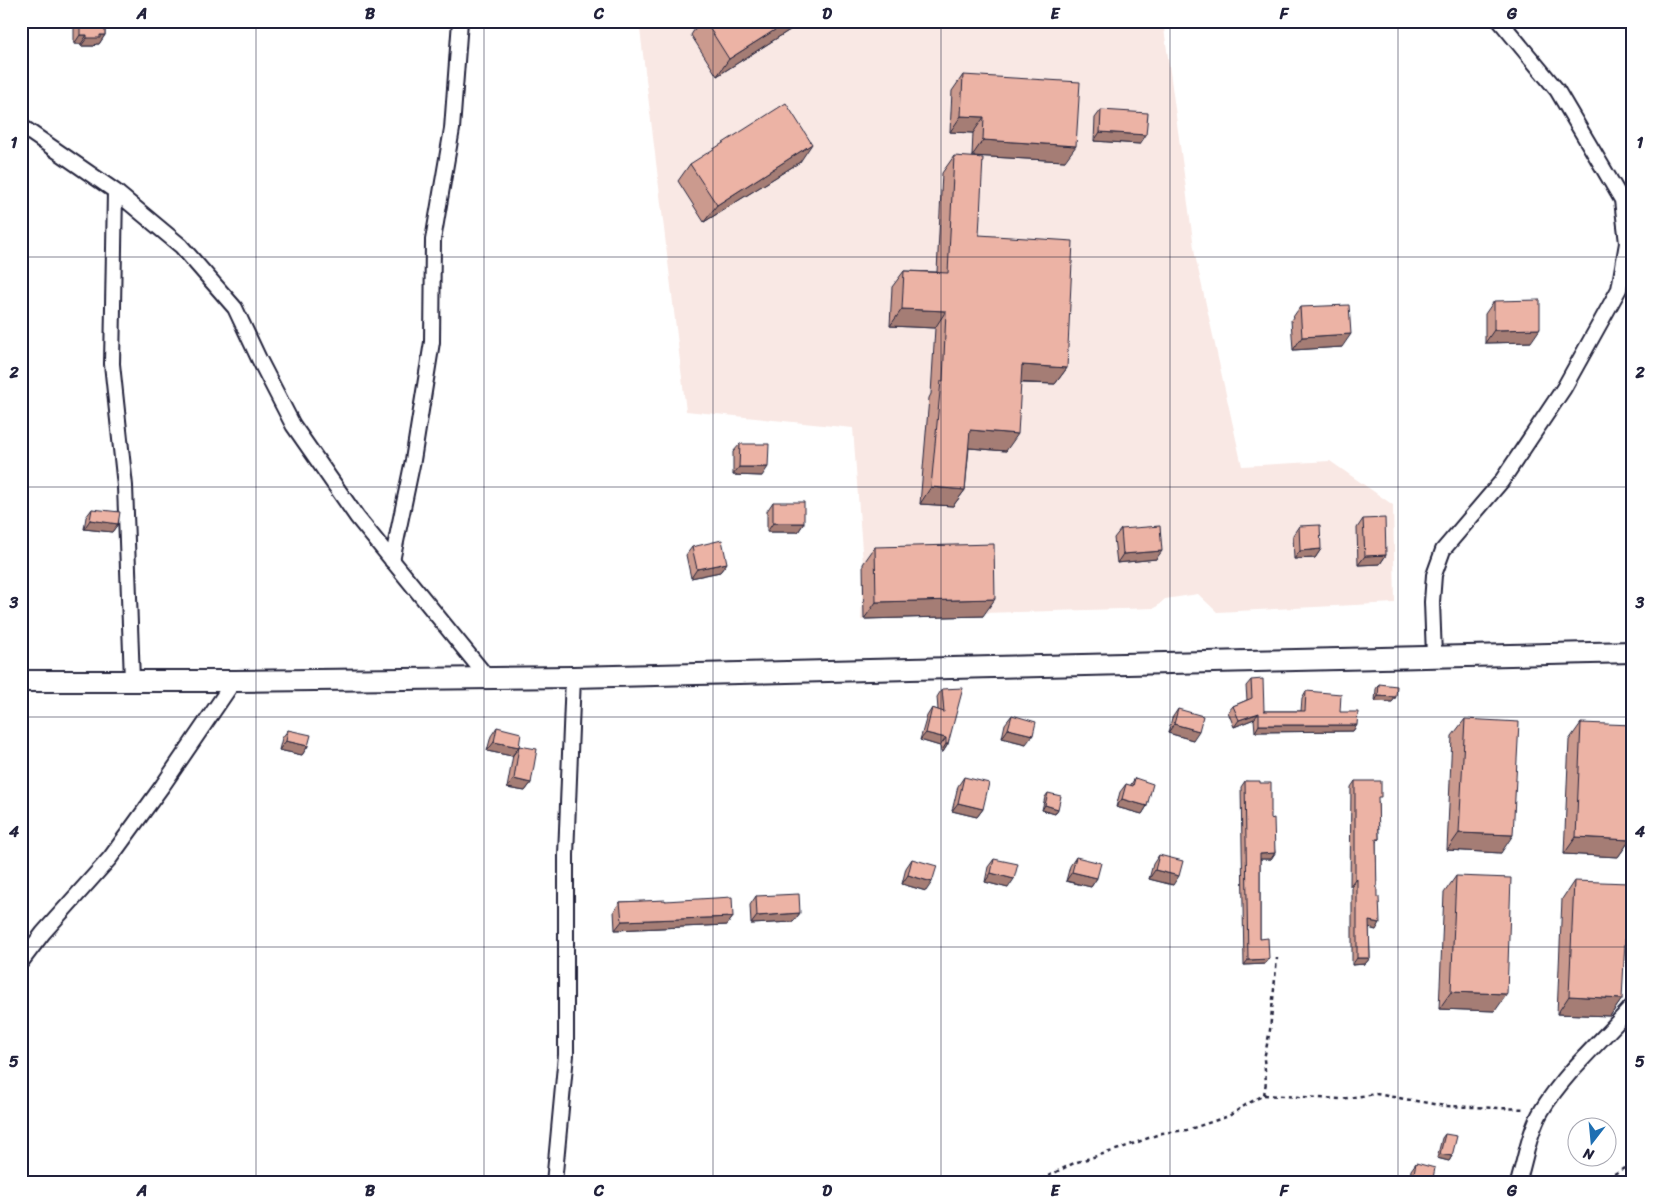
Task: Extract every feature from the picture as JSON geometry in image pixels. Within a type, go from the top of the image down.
[{"type":"main road","points":[[21,681],[234,681],[573,677],[1633,652]]},
{"type":"street","points":[[392,561],[412,460],[432,342],[433,240],[452,129],[460,21]]},
{"type":"street","points":[[1434,656],[1432,602],[1434,575],[1443,550],[1501,482],[1564,388],[1619,289],[1626,243],[1622,200],[1557,90],[1500,21]]},
{"type":"street","points":[[21,126],[114,191],[181,246],[235,308],[259,360],[294,425],[357,517],[487,677]]},
{"type":"street","points":[[114,191],[112,364],[126,486],[132,680]]},
{"type":"street","points":[[554,1183],[566,1055],[566,855],[573,677]]},
{"type":"street","points":[[21,962],[43,933],[110,858],[163,785],[234,681]]},
{"type":"street","points":[[1518,1183],[1541,1111],[1558,1087],[1633,1005]]},
{"type":"path","points":[[1264,1095],[1266,1082],[1264,1059],[1270,1030],[1277,958]]},
{"type":"path","points":[[1034,1183],[1074,1163],[1162,1133],[1188,1130],[1229,1116],[1264,1095],[1340,1099],[1376,1094],[1446,1106],[1478,1108],[1511,1107],[1541,1111]]},
{"type":"path","points":[[1592,1183],[1609,1177],[1633,1163]]},
{"type":"shaded area","points":[[639,21],[1163,21],[1195,255],[1242,466],[1330,461],[1393,505],[1395,603],[1217,612],[1198,594],[1165,599],[1155,608],[983,613],[861,620],[863,564],[853,428],[686,411]]},
{"type":"building","points":[[80,21],[105,21],[105,35],[100,35],[100,38],[87,38],[87,35],[80,35]]},
{"type":"building","points":[[705,21],[789,21],[729,59]]},
{"type":"building","points":[[963,75],[1080,82],[1076,146],[983,140],[984,117],[961,116]]},
{"type":"building","points":[[786,103],[812,144],[717,205],[690,164]]},
{"type":"building","points":[[1101,110],[1148,113],[1146,135],[1100,132]]},
{"type":"building","points":[[954,156],[983,158],[979,235],[1073,241],[1067,368],[1022,365],[1018,434],[970,430],[965,490],[931,487],[941,381],[943,381],[946,311],[902,309],[904,271],[948,273]]},
{"type":"building","points":[[1540,300],[1540,329],[1494,330],[1494,301]]},
{"type":"building","points":[[1349,305],[1351,334],[1302,337],[1300,307]]},
{"type":"building","points":[[740,444],[769,444],[768,467],[739,467]]},
{"type":"building","points":[[773,502],[804,502],[804,523],[773,523]]},
{"type":"building","points":[[92,509],[120,512],[118,524],[90,520]]},
{"type":"building","points":[[1385,518],[1386,555],[1365,556],[1363,519]]},
{"type":"building","points":[[1320,525],[1321,549],[1300,551],[1299,526]]},
{"type":"building","points":[[1160,526],[1162,551],[1123,554],[1121,529]]},
{"type":"building","points":[[722,540],[727,563],[697,569],[692,547]]},
{"type":"building","points":[[994,544],[995,599],[876,602],[875,547]]},
{"type":"building","points":[[1263,679],[1264,711],[1305,711],[1306,691],[1341,694],[1340,712],[1358,712],[1357,725],[1259,725],[1259,713],[1239,720],[1233,706],[1252,698],[1251,680]]},
{"type":"building","points":[[1379,684],[1397,686],[1396,697],[1378,696]]},
{"type":"building","points":[[963,688],[948,744],[946,744],[946,738],[926,733],[932,708],[944,712],[942,689]]},
{"type":"building","points":[[1178,709],[1203,716],[1199,731],[1174,724]]},
{"type":"building","points":[[1012,715],[1036,722],[1033,735],[1008,729]]},
{"type":"building","points":[[1465,719],[1519,722],[1513,835],[1459,833]]},
{"type":"building","points":[[1581,723],[1633,725],[1630,840],[1576,837]]},
{"type":"building","points":[[497,727],[521,733],[519,747],[494,742]]},
{"type":"building","points":[[288,730],[311,735],[308,746],[286,741]]},
{"type":"building","points":[[519,746],[537,749],[531,783],[514,779]]},
{"type":"building","points":[[964,777],[989,783],[983,809],[958,803]]},
{"type":"building","points":[[1135,778],[1153,784],[1147,806],[1122,799],[1126,784],[1133,786]]},
{"type":"building","points":[[1245,781],[1271,783],[1271,819],[1274,818],[1275,853],[1260,854],[1260,939],[1268,938],[1269,959],[1248,960]]},
{"type":"building","points":[[1355,781],[1381,781],[1381,797],[1378,797],[1379,839],[1376,839],[1377,897],[1379,897],[1380,923],[1369,921],[1370,958],[1357,958]]},
{"type":"building","points":[[1048,793],[1061,796],[1058,809],[1045,805]]},
{"type":"building","points":[[1159,855],[1183,861],[1179,876],[1155,870]]},
{"type":"building","points":[[1076,857],[1101,863],[1097,878],[1072,872]]},
{"type":"building","points":[[912,859],[937,866],[932,882],[908,875]]},
{"type":"building","points":[[994,859],[1018,864],[1014,879],[991,873]]},
{"type":"building","points":[[1456,876],[1511,878],[1507,994],[1451,992]]},
{"type":"building","points":[[1574,881],[1628,883],[1622,999],[1569,996]]},
{"type":"building","points":[[799,894],[800,913],[757,916],[756,896]]},
{"type":"building","points":[[732,897],[733,917],[622,921],[620,902]]},
{"type":"building","points":[[1445,1134],[1457,1136],[1452,1156],[1440,1154]]},
{"type":"building","points":[[1416,1163],[1435,1168],[1432,1183],[1412,1183]]}]
